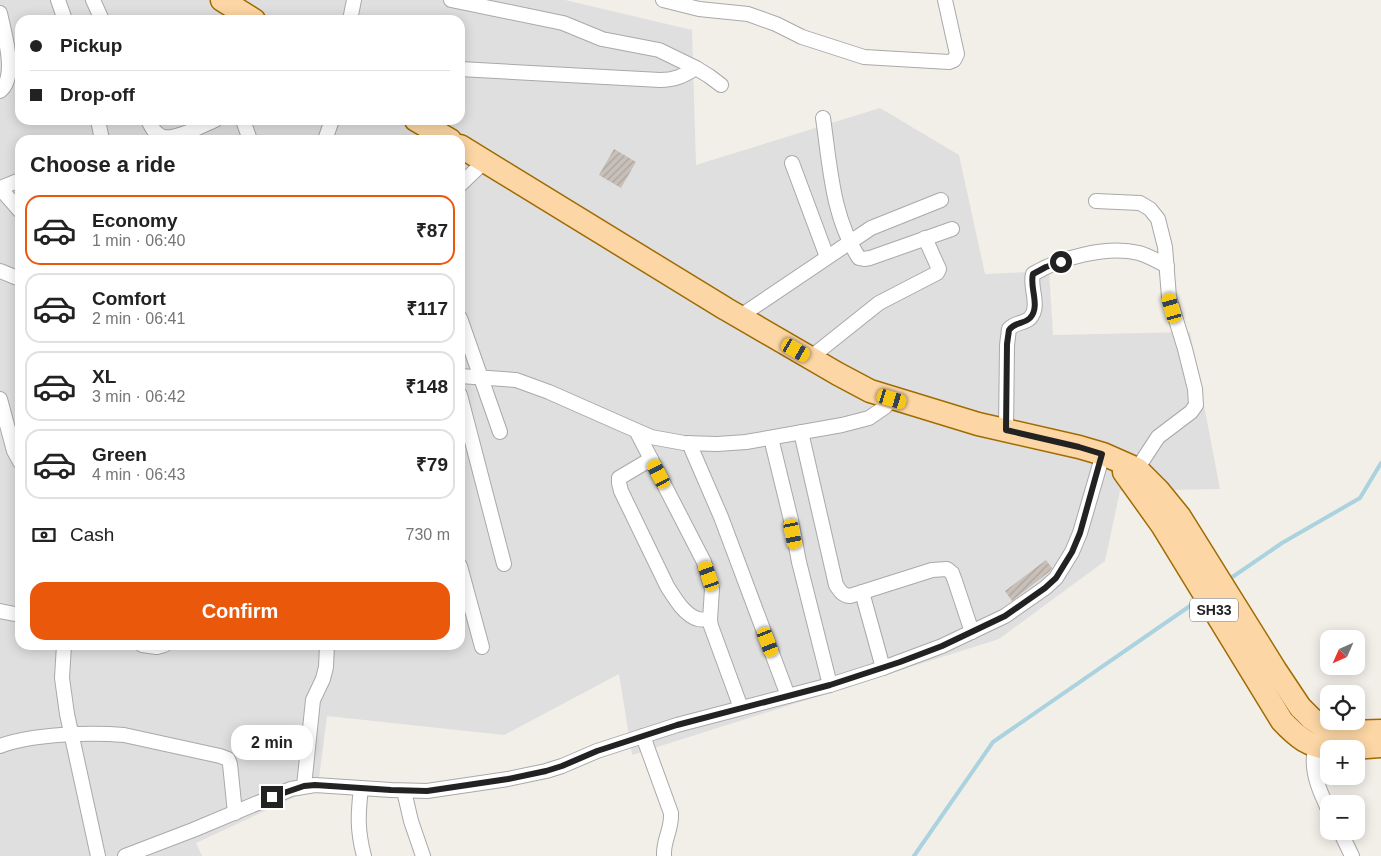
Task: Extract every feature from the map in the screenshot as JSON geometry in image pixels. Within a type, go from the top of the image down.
[{"type":"main road","points":[[222,0],[246,15]]},
{"type":"main road","points":[[424,125],[442,135]]},
{"type":"main road","name":"SH33","points":[[465,149],[740,317],[854,383],[892,399],[943,414],[1079,447],[1119,461],[1158,490],[1171,521],[1266,696],[1282,721],[1304,741],[1320,741]]},
{"type":"main road","name":"SH33","points":[[1171,521],[1300,706],[1312,719],[1324,740]]},
{"type":"main road","name":"SH33","points":[[1328,740],[1348,732],[1381,731]]},
{"type":"main road","points":[[1365,747],[1381,746]]},
{"type":"street","points":[[93,0],[100,15]]},
{"type":"street","points":[[351,15],[354,0]]},
{"type":"street","points":[[451,0],[563,23],[602,38],[659,50],[696,68],[721,86]]},
{"type":"street","points":[[663,0],[699,9],[748,14],[802,37],[864,57],[949,62],[954,60],[957,54],[945,0]]},
{"type":"street","points":[[60,1],[64,15]]},
{"type":"street","points":[[0,12],[14,61],[8,80],[0,91]]},
{"type":"street","points":[[465,69],[673,80],[682,77],[696,68]]},
{"type":"street","points":[[823,118],[833,189],[849,242],[859,258],[864,259],[952,229]]},
{"type":"street","points":[[151,125],[159,135]]},
{"type":"street","points":[[178,135],[189,132],[202,125]]},
{"type":"street","points":[[465,180],[485,161]]},
{"type":"street","points":[[792,163],[827,257]]},
{"type":"street","points":[[15,182],[0,188],[15,205]]},
{"type":"street","points":[[740,317],[871,228],[941,200]]},
{"type":"street","points":[[127,856],[291,789],[304,786],[427,791],[492,782],[546,771],[597,751],[677,725],[830,685],[883,668],[972,632],[1022,606],[1045,588],[1064,566],[1119,461],[1158,437],[1167,428],[1191,412],[1196,405],[1195,389],[1184,344],[1169,298],[1167,266],[1158,219],[1150,209],[1140,203],[1096,201]]},
{"type":"street","points":[[810,358],[879,303],[937,273],[939,269],[938,263],[925,238]]},
{"type":"street","points":[[1006,430],[1007,344],[1009,330],[1016,324],[1029,319],[1034,312],[1031,280],[1033,274],[1075,256],[1102,252],[1137,253],[1167,266]]},
{"type":"street","points":[[0,272],[15,277]]},
{"type":"street","points":[[465,333],[500,432]]},
{"type":"street","points":[[465,376],[505,378],[534,386],[637,432],[666,441],[689,443],[733,443],[842,425],[869,418],[885,407],[892,399]]},
{"type":"street","points":[[0,399],[15,452]]},
{"type":"street","points":[[465,414],[504,564]]},
{"type":"street","points":[[637,432],[704,562],[712,589],[710,620],[741,708]]},
{"type":"street","points":[[801,432],[836,585],[845,595],[850,596],[932,570],[947,569],[952,573],[972,632]]},
{"type":"street","points":[[771,438],[799,562],[830,685]]},
{"type":"street","points":[[689,443],[720,517],[788,696]]},
{"type":"street","points":[[651,459],[619,478],[621,491],[674,597],[696,619],[710,620]]},
{"type":"street","points":[[465,584],[482,647]]},
{"type":"street","points":[[862,592],[883,668]]},
{"type":"street","points":[[0,611],[15,614]]},
{"type":"street","points":[[64,650],[62,678],[71,735],[98,856]]},
{"type":"street","points":[[304,786],[312,708],[315,693],[323,679],[326,650]]},
{"type":"street","points":[[0,746],[18,741],[71,735],[124,735],[220,756],[228,759],[230,764],[235,813]]},
{"type":"street","points":[[644,736],[671,813],[672,825],[666,838],[664,856]]},
{"type":"street","points":[[1320,747],[1314,754],[1316,782],[1322,795]]},
{"type":"street","points":[[361,788],[357,816],[359,840],[364,856]]},
{"type":"street","points":[[404,791],[411,822],[424,856]]},
{"type":"street","points":[[1344,840],[1352,856]]},
{"type":"shaded area","points":[[0,0],[565,0],[692,30],[696,165],[880,108],[959,155],[985,274],[1049,271],[1053,335],[1190,332],[1220,489],[1120,491],[1105,561],[999,639],[632,755],[619,674],[504,735],[327,716],[318,786],[196,843],[202,856],[0,856]]},
{"type":"building","points":[[614,149],[636,162],[621,188],[599,175]]},
{"type":"building","points":[[1046,560],[1052,568],[1049,572],[1012,601],[1005,591]]},
{"type":"waterway","points":[[1228,580],[1282,543],[1360,498],[1381,463]]},
{"type":"waterway","points":[[914,856],[993,742],[1200,599]]},
{"type":"route","points":[[272,797],[291,789],[315,785],[427,791],[508,779],[546,771],[597,751],[677,725],[830,685],[883,668],[964,636],[1022,606],[1056,578],[1072,552],[1084,520],[1102,454],[1006,430],[1007,344],[1009,330],[1011,326],[1025,322],[1034,312],[1031,280],[1033,274],[1061,262]]}]
